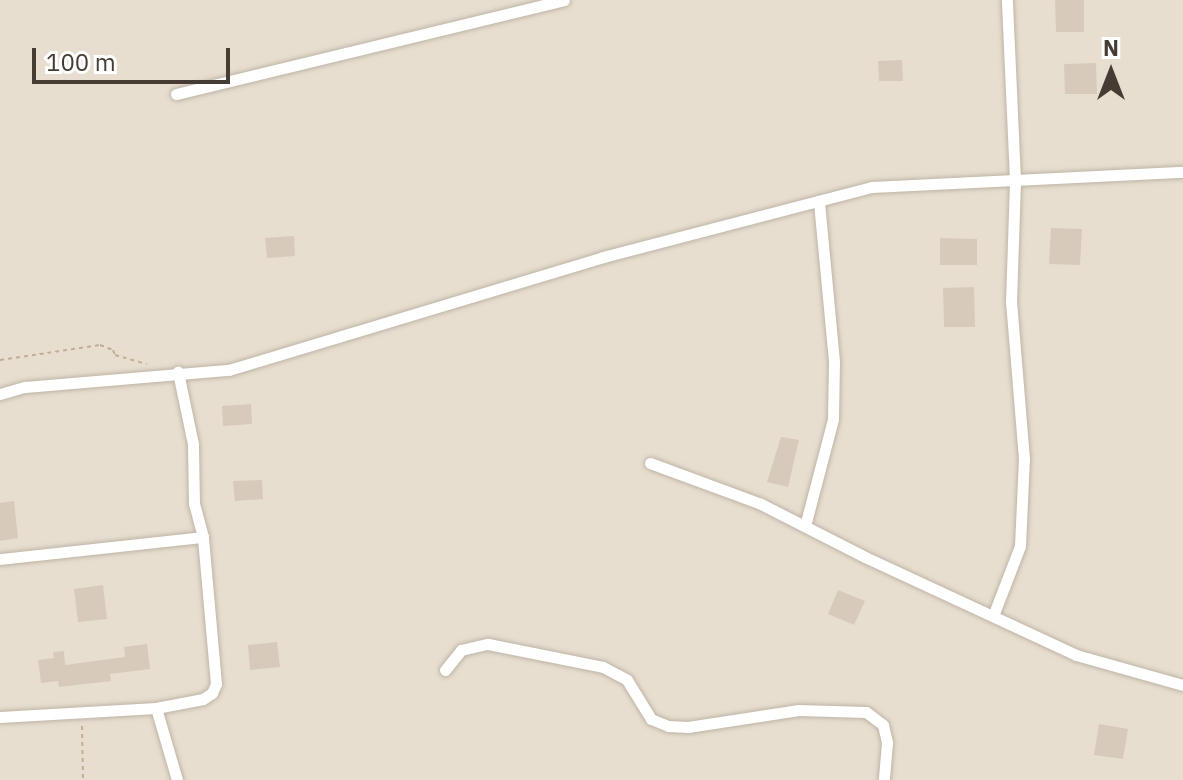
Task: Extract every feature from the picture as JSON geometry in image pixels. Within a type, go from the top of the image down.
[{"type":"street","points":[[176,94],[564,0]]},
{"type":"street","points":[[993,616],[1020,546],[1024,459],[1011,302],[1015,179],[1007,0]]},
{"type":"street","points":[[0,394],[25,387],[229,370],[603,257],[872,187],[1183,172]]},
{"type":"street","points":[[805,526],[833,419],[834,361],[819,201]]},
{"type":"street","points":[[0,717],[156,708],[203,699],[212,693],[216,684],[203,537],[194,504],[193,444],[178,372]]},
{"type":"street","points":[[650,463],[759,503],[1076,655],[1183,685]]},
{"type":"street","points":[[0,559],[203,537]]},
{"type":"street","points":[[445,670],[461,650],[488,644],[603,667],[627,680],[651,719],[668,726],[688,727],[799,710],[866,712],[883,725],[887,743],[884,780]]},
{"type":"street","points":[[156,708],[177,780]]},
{"type":"path","points":[[0,360],[100,345],[113,350],[115,355],[153,366]]},
{"type":"path","points":[[82,713],[83,780]]},
{"type":"shaded area","points":[[0,0],[1183,0],[1183,780],[0,780]]},
{"type":"building","points":[[1055,0],[1084,0],[1084,32],[1056,32]]},
{"type":"building","points":[[902,60],[903,81],[879,81],[878,61]]},
{"type":"building","points":[[1096,63],[1097,94],[1065,94],[1064,64]]},
{"type":"building","points":[[1051,228],[1082,229],[1080,265],[1049,264]]},
{"type":"building","points":[[294,236],[295,256],[267,258],[265,238]]},
{"type":"building","points":[[940,238],[977,239],[977,265],[940,265]]},
{"type":"building","points":[[974,287],[975,327],[944,327],[943,288]]},
{"type":"building","points":[[251,404],[252,424],[223,426],[222,406]]},
{"type":"building","points":[[781,437],[799,440],[788,487],[767,482]]},
{"type":"building","points":[[262,480],[263,499],[235,501],[233,481]]},
{"type":"building","points":[[14,501],[18,538],[0,541],[0,503]]},
{"type":"building","points":[[103,585],[107,619],[78,622],[74,589]]},
{"type":"building","points":[[838,590],[865,601],[854,625],[828,614]]},
{"type":"building","points":[[277,642],[280,667],[250,670],[248,645]]},
{"type":"building","points":[[147,644],[150,669],[110,674],[111,681],[59,687],[58,681],[41,683],[38,660],[54,658],[53,652],[64,651],[65,665],[125,657],[124,647]]},
{"type":"building","points":[[1099,724],[1128,729],[1123,759],[1094,755]]}]
